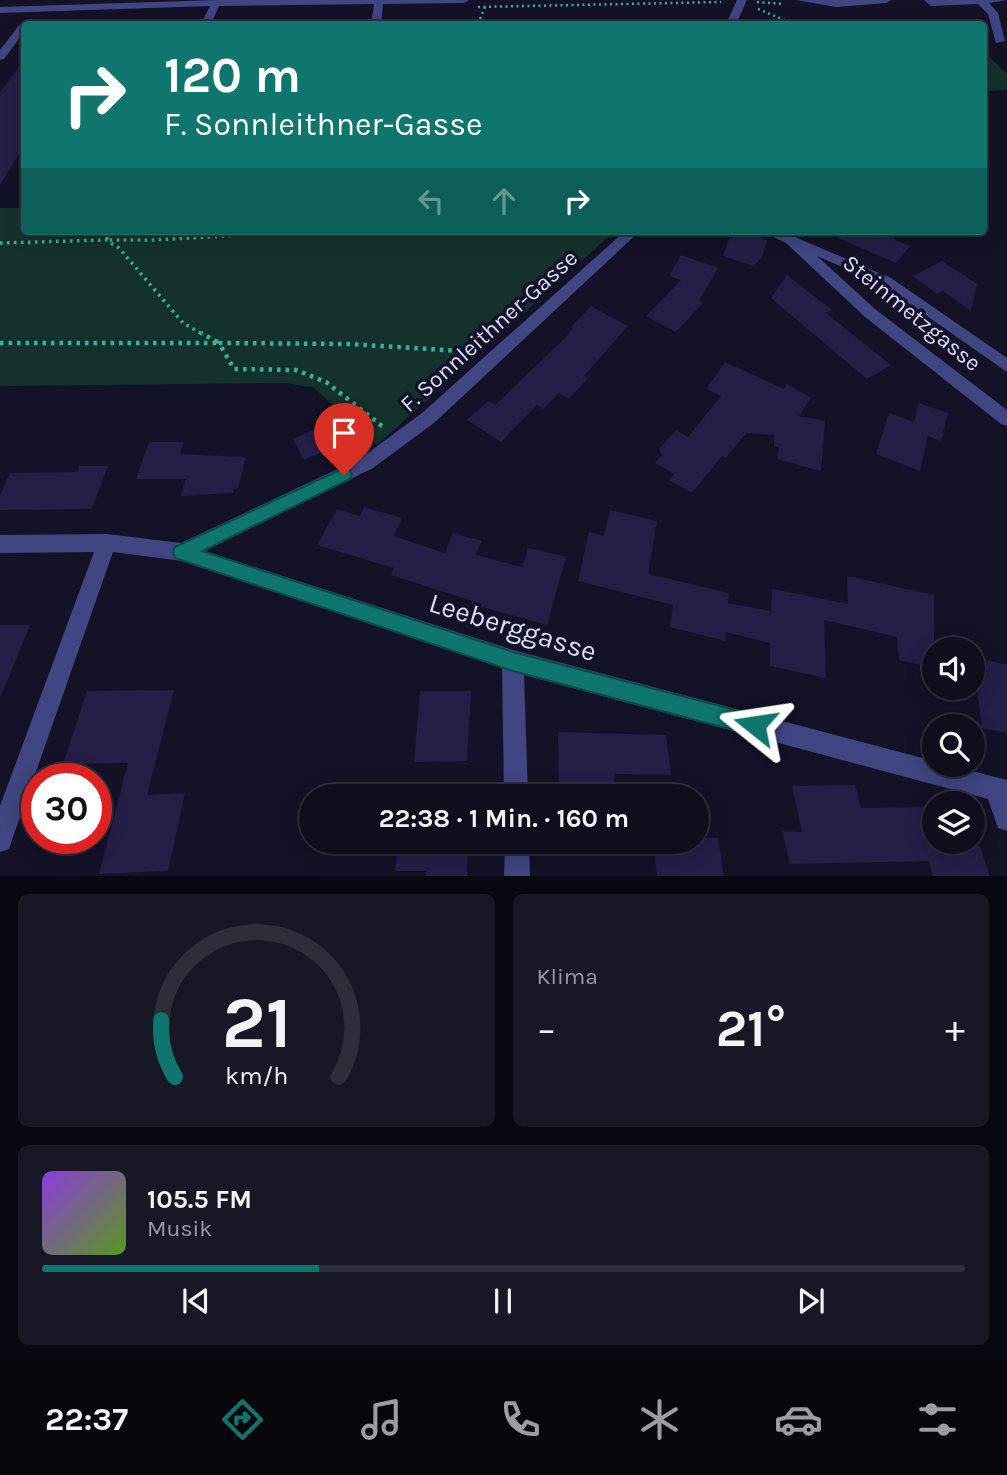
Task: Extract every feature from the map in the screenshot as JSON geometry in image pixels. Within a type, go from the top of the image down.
[{"type":"street","points":[[0,10],[215,3],[464,0]]},
{"type":"street","points":[[801,0],[842,4],[886,0]]},
{"type":"street","points":[[930,1],[1002,0]]},
{"type":"street","points":[[377,21],[380,1]]},
{"type":"street","points":[[732,21],[742,1]]},
{"type":"street","points":[[981,1],[993,13],[1000,41]]},
{"type":"street","points":[[207,21],[215,3]]},
{"type":"street","points":[[28,21],[39,7]]},
{"type":"street","points":[[0,57],[21,30]]},
{"type":"street","name":"F. Sonnleithner-Gasse","points":[[182,552],[367,463],[399,440],[487,365],[629,235]]},
{"type":"street","name":"Steinmetzgasse","points":[[778,235],[886,281],[1007,366]]},
{"type":"street","name":"Steinmetzgasse","points":[[791,240],[870,313],[1007,419]]},
{"type":"street","points":[[0,840],[107,543]]},
{"type":"street","name":"Leeberggasse","points":[[0,544],[107,543],[182,552],[513,661],[1002,791]]},
{"type":"street","points":[[513,661],[516,784]]},
{"type":"street","points":[[1002,791],[1007,818]]},
{"type":"street","points":[[517,854],[517,876]]},
{"type":"path","points":[[742,1],[787,21]]},
{"type":"path","points":[[479,21],[485,7]]},
{"type":"path","points":[[106,240],[109,235]]},
{"type":"path","points":[[0,243],[154,240],[241,235]]},
{"type":"path","points":[[106,240],[120,248],[183,323],[219,344],[234,369],[296,370],[326,382],[399,440]]},
{"type":"path","points":[[0,343],[349,344],[461,351],[487,365]]},
{"type":"green space","points":[[987,55],[1007,74],[1007,90],[987,91]]},
{"type":"green space","points":[[0,208],[21,208],[21,235],[611,235],[377,445],[314,388],[287,383],[0,386]]},
{"type":"building","points":[[21,64],[21,151],[0,185],[0,92]]},
{"type":"building","points":[[731,235],[756,235],[767,241],[762,257],[754,266],[723,256]]},
{"type":"building","points":[[831,235],[896,235],[893,239],[910,246],[896,263]]},
{"type":"building","points":[[681,255],[718,268],[699,301],[703,303],[676,332],[646,316],[681,280],[669,276]]},
{"type":"building","points":[[942,261],[977,284],[971,311],[943,291],[937,294],[913,276]]},
{"type":"building","points":[[787,275],[832,310],[826,313],[891,365],[867,379],[771,298]]},
{"type":"building","points":[[591,306],[628,326],[584,376],[588,378],[569,399],[559,393],[543,409],[537,405],[501,442],[467,420],[488,401],[495,405],[566,337],[573,328],[571,327]]},
{"type":"building","points":[[725,362],[784,389],[787,384],[811,398],[799,416],[825,421],[821,471],[777,459],[779,448],[774,446],[774,435],[746,433],[726,458],[722,456],[692,493],[669,480],[674,474],[655,463],[662,455],[659,449],[676,430],[688,437],[721,396],[706,389]]},
{"type":"building","points":[[919,403],[948,413],[941,441],[928,436],[920,471],[876,454],[889,413],[914,422]]},
{"type":"building","points":[[329,423],[343,443],[304,460],[293,439]]},
{"type":"building","points":[[149,442],[184,442],[180,454],[246,457],[238,488],[234,489],[233,493],[180,496],[186,479],[136,479]]},
{"type":"building","points":[[79,466],[108,466],[92,509],[0,510],[0,495],[10,473],[78,472]]},
{"type":"building","points":[[364,507],[402,518],[394,536],[445,553],[453,533],[482,541],[476,555],[522,567],[528,548],[566,557],[547,625],[471,604],[472,601],[391,575],[394,568],[317,545],[337,509],[360,516]]},
{"type":"building","points":[[610,510],[657,521],[648,574],[729,593],[728,603],[771,611],[772,589],[848,604],[847,576],[934,595],[934,637],[922,637],[922,665],[899,660],[897,637],[824,620],[826,678],[770,666],[770,643],[726,632],[725,641],[670,627],[673,605],[578,581],[589,532],[604,536]]},
{"type":"building","points":[[0,625],[30,625],[1,696],[0,695]]},
{"type":"building","points":[[985,660],[1007,665],[1007,733],[985,729],[985,714],[980,714],[978,700],[985,700]]},
{"type":"building","points":[[174,690],[147,795],[185,793],[168,871],[99,874],[104,854],[112,854],[112,824],[128,763],[63,763],[87,691]]},
{"type":"building","points":[[420,691],[471,691],[467,761],[414,762]]},
{"type":"building","points":[[558,732],[666,735],[671,775],[614,774],[614,784],[559,784]]},
{"type":"building","points":[[855,785],[861,808],[922,807],[922,854],[983,854],[990,876],[933,876],[929,861],[790,864],[782,831],[802,832],[792,786]]},
{"type":"building","points":[[709,838],[718,838],[724,876],[657,876],[654,854],[709,854]]},
{"type":"building","points":[[397,854],[468,854],[467,876],[425,876],[426,871],[395,871]]},
{"type":"route","points":[[344,475],[182,552],[513,661],[755,725]]}]
